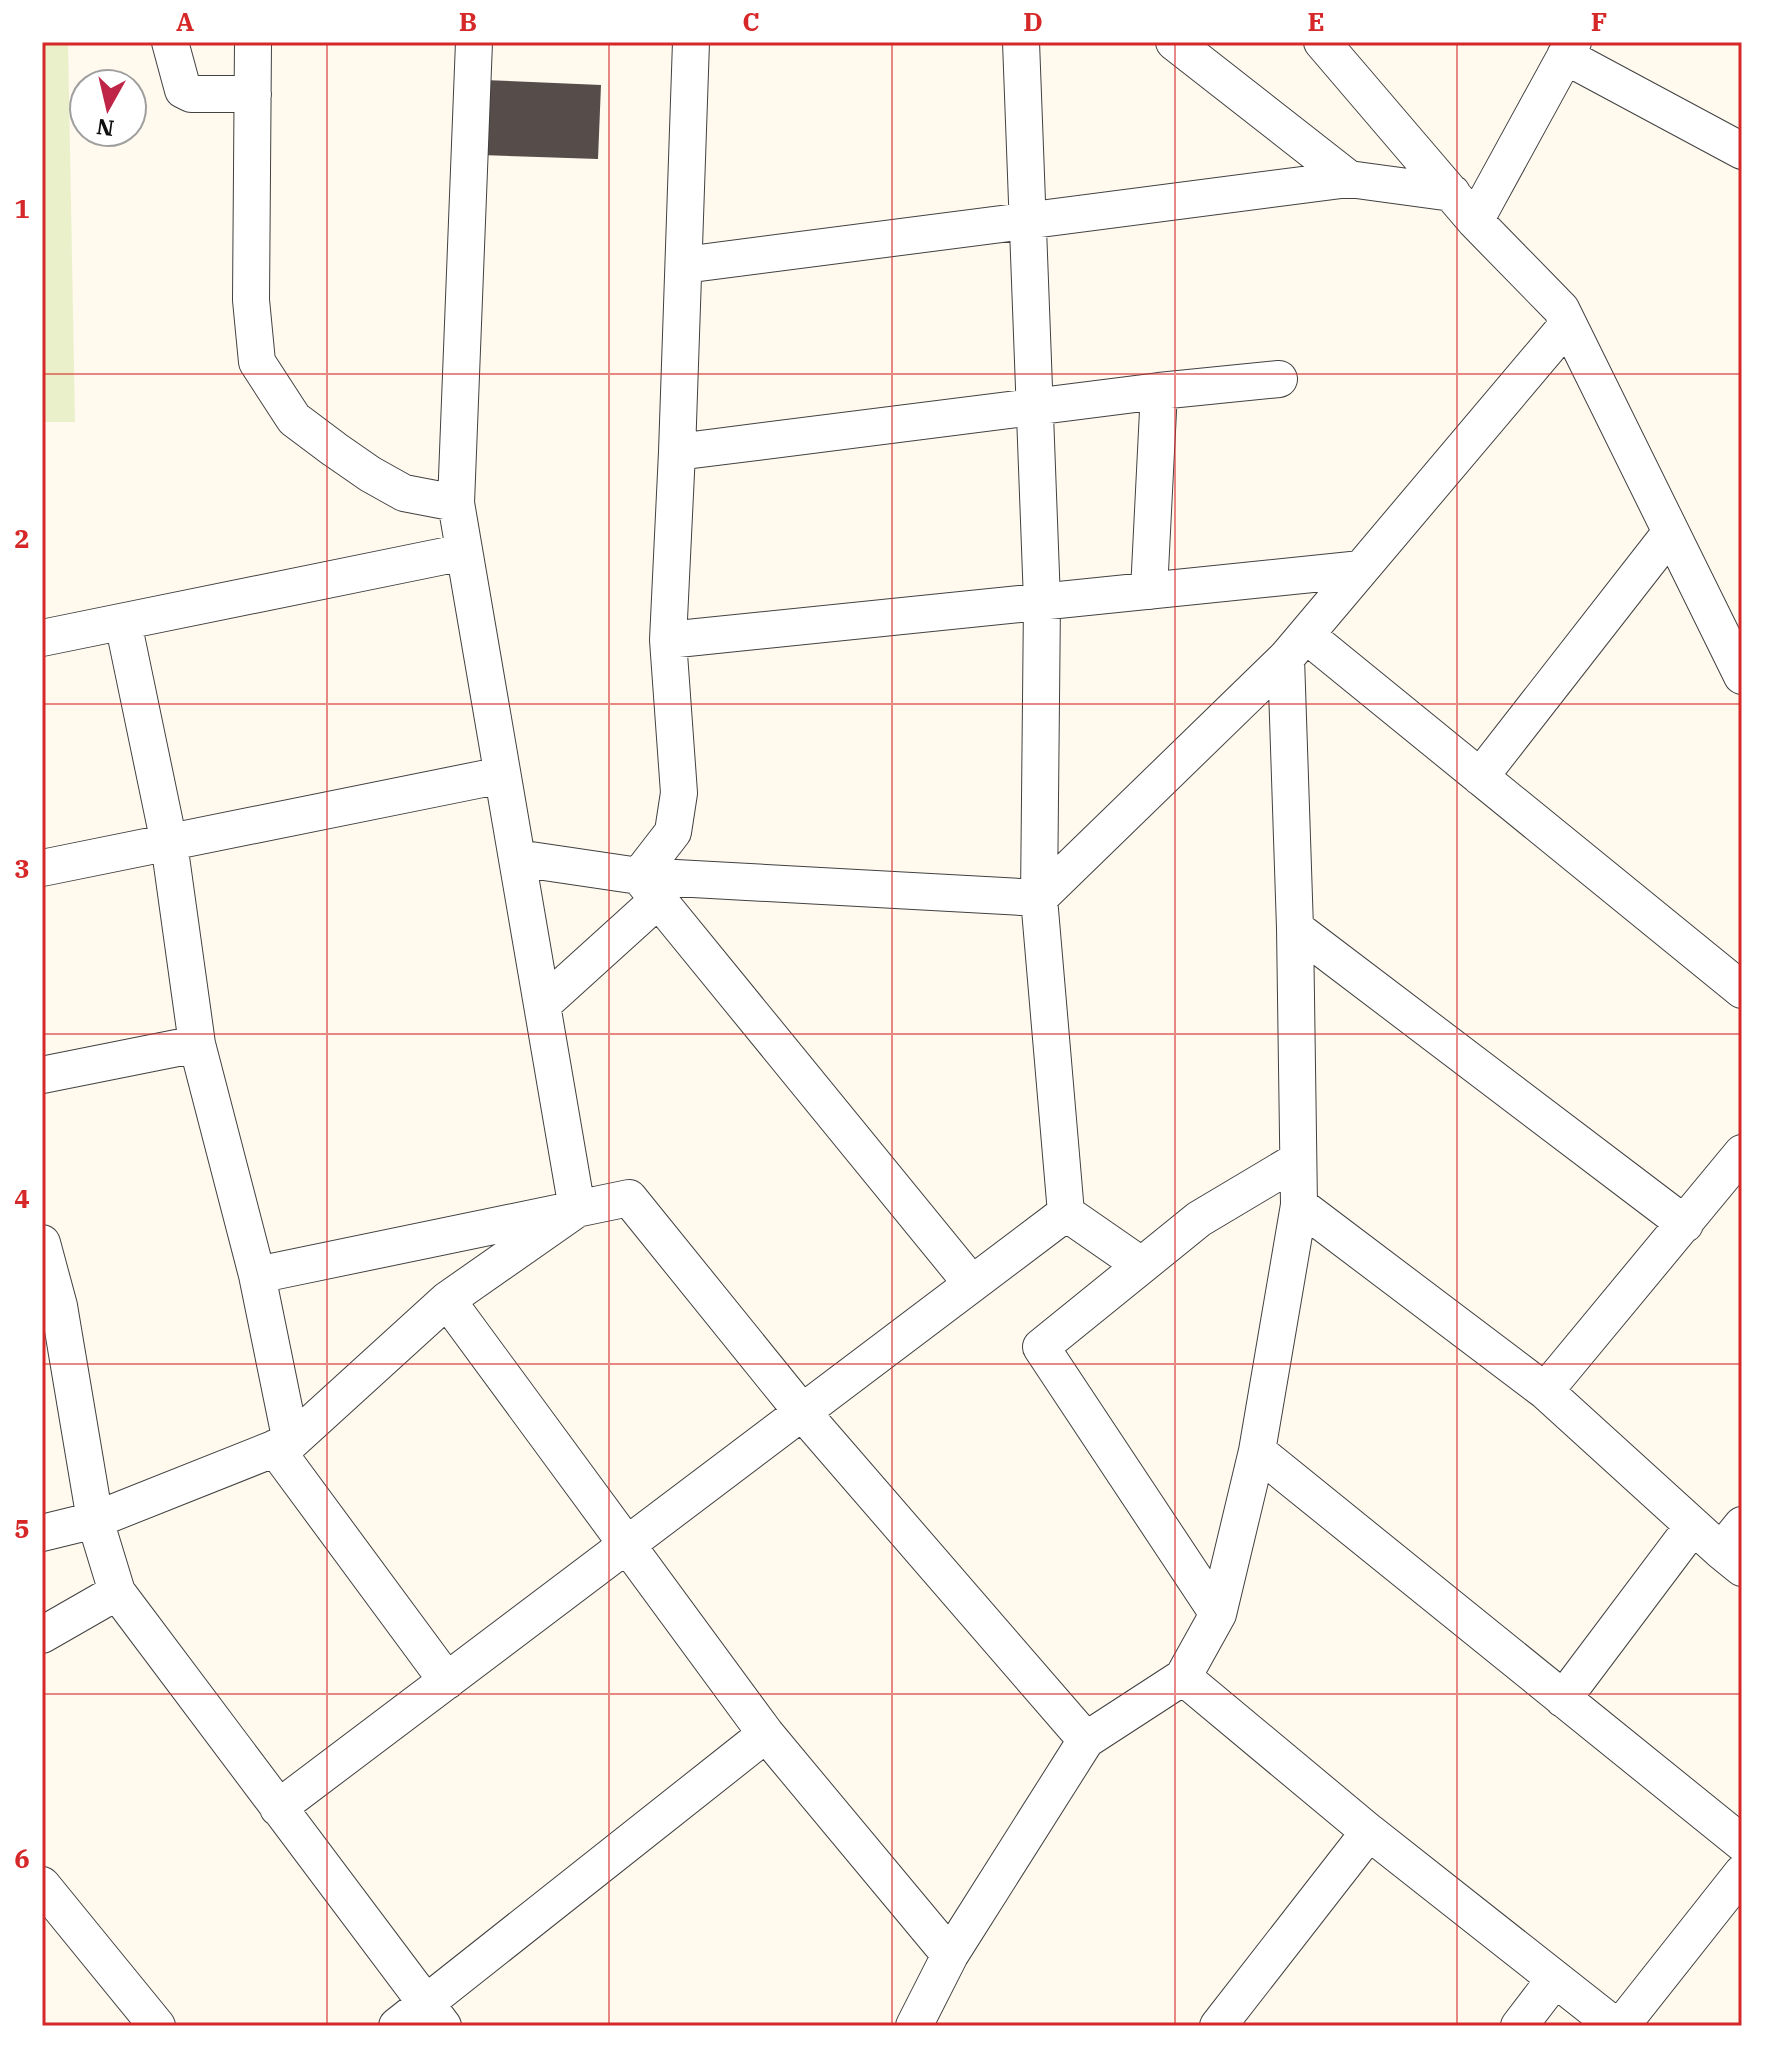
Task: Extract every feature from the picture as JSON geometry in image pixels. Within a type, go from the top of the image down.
[{"type":"street","points":[[170,42],[183,90],[191,94],[253,94]]},
{"type":"street","points":[[253,42],[251,300],[257,362],[294,419],[334,449],[404,493],[456,503]]},
{"type":"street","points":[[474,42],[456,503],[577,1209]]},
{"type":"street","points":[[542,1005],[649,888],[673,832],[679,793],[668,640],[691,42]]},
{"type":"street","points":[[1021,42],[1042,601],[1039,898],[1066,1213]]},
{"type":"street","points":[[1174,42],[1349,179]]},
{"type":"street","points":[[1322,42],[1475,221],[1561,309],[1671,532],[1728,611],[1742,676]]},
{"type":"street","points":[[1475,221],[1569,49],[1742,151]]},
{"type":"street","points":[[684,265],[1349,179],[1452,193]]},
{"type":"street","points":[[517,858],[649,888],[1039,898],[1296,647],[1568,324]]},
{"type":"street","points":[[677,452],[1159,391],[1279,379]]},
{"type":"street","points":[[1149,591],[1159,391]]},
{"type":"street","points":[[1480,777],[1671,532]]},
{"type":"street","points":[[42,638],[464,552]]},
{"type":"street","points":[[668,640],[1361,569]]},
{"type":"street","points":[[123,622],[169,843],[197,1044],[257,1275],[283,1445],[447,1681]]},
{"type":"street","points":[[1296,647],[1480,777],[1742,990]]},
{"type":"street","points":[[916,2025],[950,1955],[1086,1740],[1183,1677],[1218,1614],[1257,1451],[1299,1205],[1295,928],[1296,647]]},
{"type":"street","points":[[42,868],[502,775]]},
{"type":"street","points":[[649,888],[972,1284]]},
{"type":"street","points":[[1295,928],[1685,1224]]},
{"type":"street","points":[[42,1075],[197,1044]]},
{"type":"street","points":[[1545,1391],[1742,1153]]},
{"type":"street","points":[[1218,1614],[1041,1347],[1199,1219],[1298,1160]]},
{"type":"street","points":[[257,1275],[629,1198],[802,1412],[1086,1740]]},
{"type":"street","points":[[1299,1205],[1545,1391],[1693,1526],[1735,1548]]},
{"type":"street","points":[[42,1533],[95,1520],[283,1445],[447,1300],[577,1209]]},
{"type":"street","points":[[278,1808],[1066,1213]]},
{"type":"street","points":[[1066,1213],[1141,1265]]},
{"type":"street","points":[[42,1243],[50,1308],[95,1520],[117,1592],[434,2015]]},
{"type":"street","points":[[447,1300],[766,1734],[950,1955]]},
{"type":"street","points":[[1257,1451],[1742,1843]]},
{"type":"street","points":[[1563,1699],[1693,1526]]},
{"type":"street","points":[[42,1635],[117,1592]]},
{"type":"street","points":[[1183,1677],[1369,1832],[1615,2026]]},
{"type":"street","points":[[397,2026],[434,2015],[766,1734]]},
{"type":"street","points":[[1218,2026],[1369,1832]]},
{"type":"street","points":[[1621,2026],[1742,1873]]},
{"type":"street","points":[[42,1885],[157,2026]]},
{"type":"street","points":[[1519,2026],[1555,1979]]},
{"type":"green space","points":[[42,42],[68,42],[75,422],[42,422]]},
{"type":"building","points":[[484,80],[601,85],[598,159],[481,155]]}]
